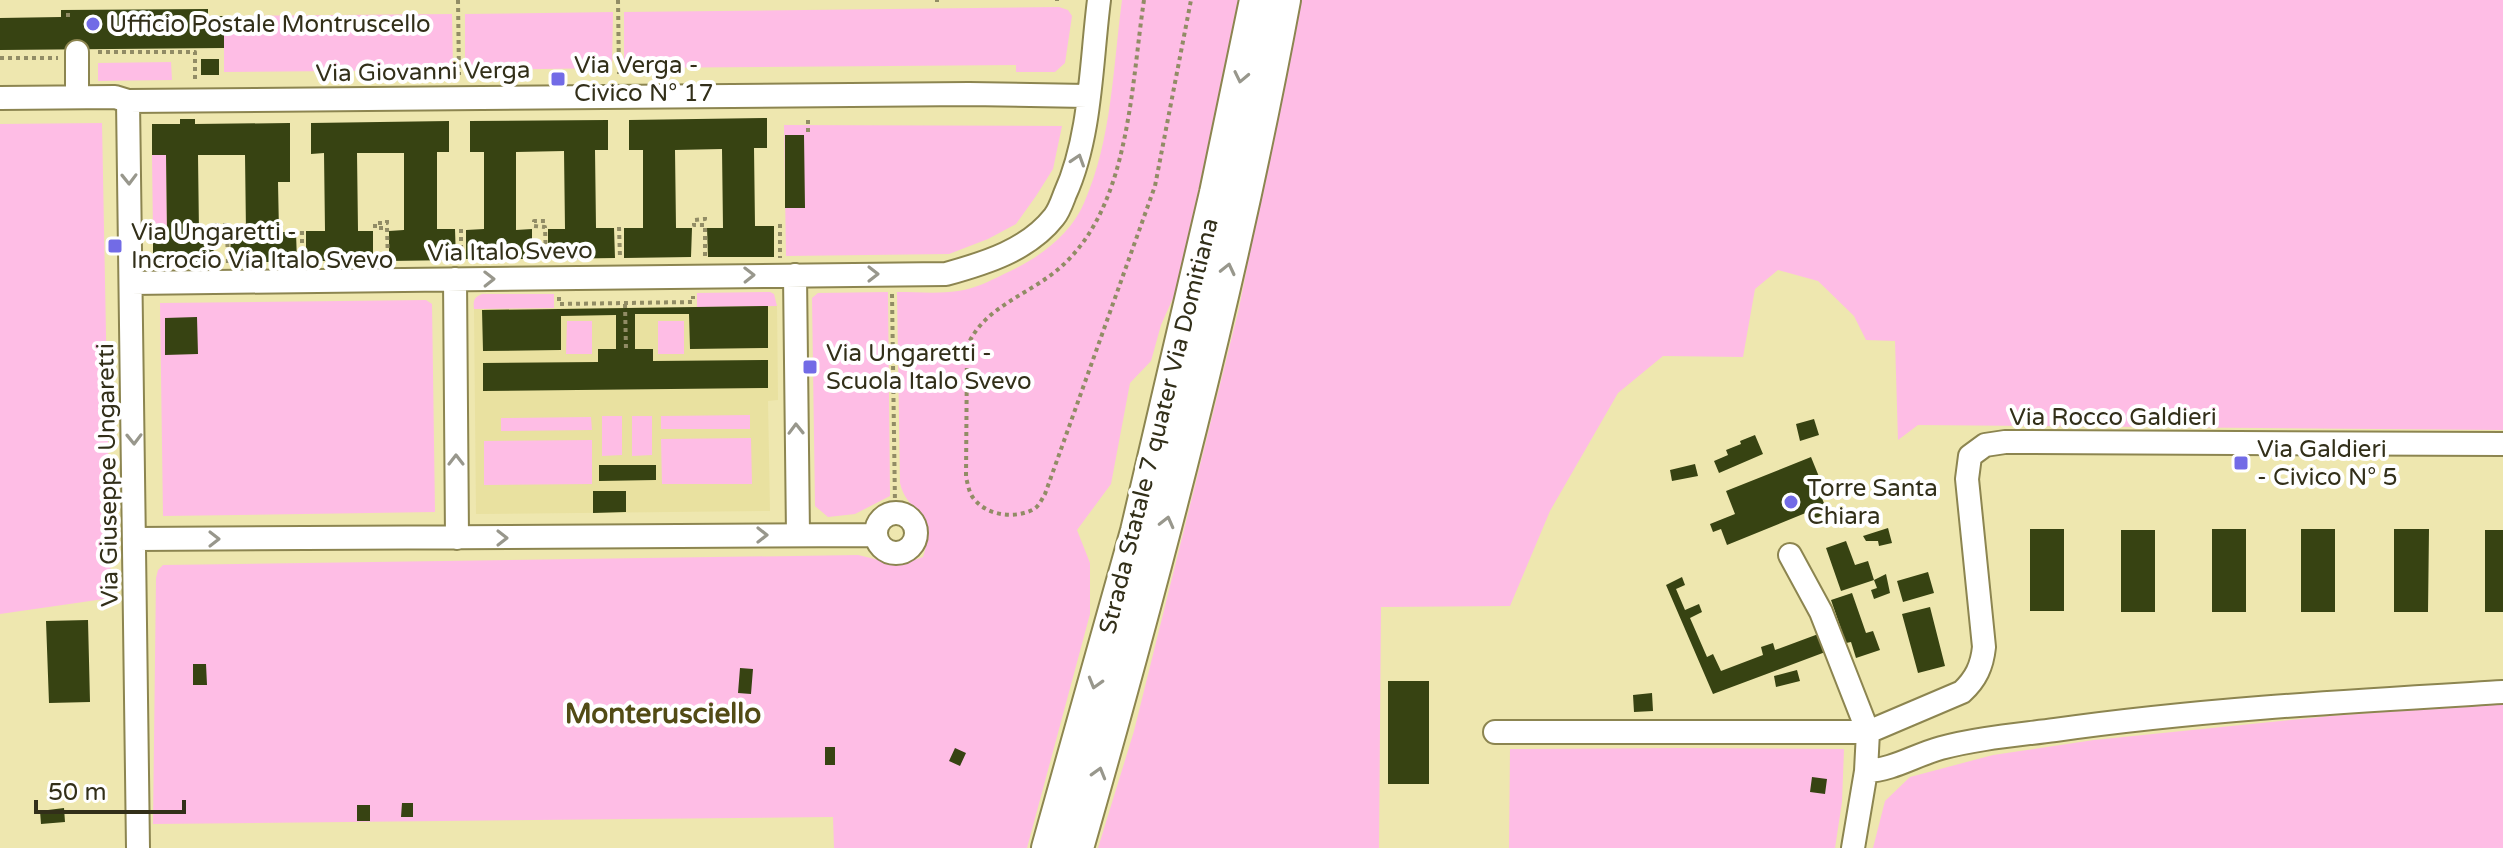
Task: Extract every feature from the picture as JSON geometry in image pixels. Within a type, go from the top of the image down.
[{"type":"highway","name":"Strada Statale 7 quater Via Domitiana","points":[[1048,848],[1137,531],[1216,193],[1256,0]]},
{"type":"highway","name":"Strada Statale 7 quater Via Domitiana","points":[[1077,848],[1164,536],[1244,199],[1284,0]]},
{"type":"street","name":"Via Italo Svevo","points":[[131,283],[458,271],[788,268],[946,274],[983,264],[1023,245],[1055,216],[1072,179],[1083,144],[1099,0]]},
{"type":"street","points":[[73,55],[77,97]]},
{"type":"street","name":"Via Giovanni Verga","points":[[0,98],[115,97],[128,101],[779,94],[1087,96]]},
{"type":"street","name":"Via Giuseppe Ungaretti","points":[[128,101],[138,848]]},
{"type":"street","points":[[788,268],[798,535]]},
{"type":"street","points":[[457,538],[458,271]]},
{"type":"street","name":"Via Rocco Galdieri","points":[[1868,732],[1948,699],[1973,682],[1978,670],[1984,647],[1967,467],[1970,456],[1985,445],[2005,442],[2503,444]]},
{"type":"street","points":[[136,539],[876,535]]},
{"type":"street","points":[[1790,555],[1821,612],[1868,732],[1866,771],[1853,848]]},
{"type":"street","points":[[1866,771],[1886,770],[1944,747],[2080,726],[2251,708],[2503,692]]},
{"type":"street","points":[[1495,732],[1868,732]]},
{"type":"path","points":[[458,0],[459,75]]},
{"type":"path","points":[[618,0],[619,74]]},
{"type":"path","points":[[893,352],[966,350],[966,477],[970,494],[984,509],[996,513],[1023,513],[1036,508],[1045,494],[1155,186],[1191,0]]},
{"type":"path","points":[[0,58],[195,52],[195,80]]},
{"type":"path","points":[[808,120],[808,135]]},
{"type":"path","points":[[705,217],[694,220],[694,225],[705,225],[705,261]]},
{"type":"path","points":[[546,218],[546,221],[534,221],[534,226],[545,227],[546,262]]},
{"type":"path","points":[[387,220],[387,223],[375,223],[375,228],[387,228],[388,264]]},
{"type":"path","points":[[228,222],[228,225],[216,225],[216,230],[227,230],[228,266]]},
{"type":"path","points":[[780,224],[788,268]]},
{"type":"path","points":[[619,227],[620,262]]},
{"type":"path","points":[[458,271],[461,229]]},
{"type":"path","points":[[302,231],[302,265]]},
{"type":"path","points":[[892,288],[895,504]]},
{"type":"path","points":[[559,290],[559,304],[625,304],[693,302],[692,289]]},
{"type":"path","points":[[625,304],[626,349]]},
{"type":"shaded area","points":[[1122,0],[1240,0],[1182,278],[1161,325],[1151,361],[1130,383],[1111,484],[1077,530],[1090,563],[1090,614],[1027,848],[834,848],[833,817],[153,824],[156,578],[163,565],[858,555],[899,562],[923,557],[927,541],[925,521],[909,502],[900,483],[897,292],[951,292],[982,284],[1040,254],[1070,226],[1084,203],[1093,179],[1106,129]]},
{"type":"shaded area","points":[[1299,0],[2503,0],[2503,430],[1918,425],[1898,440],[1895,341],[1866,340],[1854,316],[1818,281],[1778,270],[1755,289],[1743,357],[1663,356],[1618,393],[1550,511],[1510,606],[1381,607],[1379,848],[1098,848],[1134,731],[1239,308]]},
{"type":"shaded area","points":[[1059,7],[1068,10],[1072,16],[1065,63],[1055,72],[1016,72],[1016,65],[624,68],[624,12]]},
{"type":"shaded area","points":[[613,12],[612,68],[465,70],[465,14]]},
{"type":"shaded area","points":[[452,14],[453,70],[224,72],[224,16]]},
{"type":"shaded area","points":[[171,62],[172,80],[98,81],[98,63]]},
{"type":"shaded area","points":[[102,123],[111,598],[0,614],[0,124]]},
{"type":"shaded area","points":[[784,125],[1062,126],[1053,169],[1036,196],[1016,224],[988,239],[949,254],[786,256]]},
{"type":"shaded area","points":[[152,155],[166,155],[167,233],[153,233]]},
{"type":"shaded area","points":[[888,292],[890,496],[855,514],[828,517],[815,506],[812,298],[818,293]]},
{"type":"shaded area","points":[[697,293],[774,294],[777,306],[697,307]]},
{"type":"shaded area","points":[[554,294],[554,308],[474,309],[477,296]]},
{"type":"shaded area","points":[[426,300],[432,304],[435,512],[163,516],[160,303]]},
{"type":"shaded area","points":[[777,306],[778,400],[768,401],[770,511],[476,514],[474,309]]},
{"type":"shaded area","points":[[567,321],[592,321],[592,354],[566,354]]},
{"type":"shaded area","points":[[658,321],[684,321],[684,354],[658,354]]},
{"type":"shaded area","points":[[750,415],[750,429],[661,429],[661,416]]},
{"type":"shaded area","points":[[602,416],[622,416],[622,455],[602,456]]},
{"type":"shaded area","points":[[632,416],[652,416],[652,455],[632,456]]},
{"type":"shaded area","points":[[591,417],[592,430],[501,431],[501,418]]},
{"type":"shaded area","points":[[751,438],[752,484],[662,484],[661,439]]},
{"type":"shaded area","points":[[592,440],[592,484],[484,485],[484,441]]},
{"type":"shaded area","points":[[2503,703],[2503,848],[1873,848],[1885,801],[1910,777],[1993,755],[2094,740],[2330,716]]},
{"type":"shaded area","points":[[1510,749],[1844,749],[1842,802],[1835,848],[1509,848]]},
{"type":"building","points":[[208,9],[208,16],[224,16],[224,48],[0,50],[0,18],[61,17],[61,10]]},
{"type":"building","points":[[201,59],[219,59],[219,75],[201,75]]},
{"type":"building","points":[[767,118],[767,148],[754,148],[755,226],[774,226],[774,257],[708,257],[707,228],[723,228],[722,149],[675,150],[676,228],[692,228],[691,257],[624,258],[624,228],[643,228],[643,150],[629,150],[629,120]]},
{"type":"building","points":[[180,119],[195,119],[195,124],[290,123],[290,182],[278,182],[279,232],[296,232],[297,262],[230,262],[231,232],[246,232],[245,155],[198,155],[199,233],[213,233],[214,263],[153,263],[153,233],[167,233],[166,155],[152,155],[152,124],[180,124]]},
{"type":"building","points":[[608,120],[608,150],[595,150],[596,228],[614,228],[615,258],[548,259],[548,229],[565,229],[564,151],[516,152],[516,230],[532,229],[532,259],[466,259],[466,230],[484,229],[484,152],[470,152],[470,121]]},
{"type":"building","points":[[449,121],[449,152],[437,152],[437,229],[455,229],[456,260],[389,261],[389,231],[404,230],[404,153],[357,153],[358,231],[373,231],[373,261],[306,261],[306,231],[325,231],[324,153],[311,154],[311,123]]},
{"type":"building","points":[[785,135],[804,135],[805,208],[785,208]]},
{"type":"building","points":[[768,306],[768,348],[690,349],[689,314],[635,314],[635,349],[653,349],[653,361],[768,360],[768,388],[483,391],[483,363],[598,362],[598,349],[616,349],[616,315],[561,316],[561,350],[483,351],[482,310]]},
{"type":"building","points":[[197,317],[198,354],[165,355],[165,318]]},
{"type":"building","points":[[1814,419],[1819,435],[1800,441],[1796,424]]},
{"type":"building","points":[[1755,435],[1763,454],[1719,473],[1714,461],[1728,455],[1726,450],[1741,444],[1740,441]]},
{"type":"building","points":[[1811,457],[1824,489],[1819,491],[1828,513],[1811,520],[1808,512],[1727,545],[1721,529],[1713,532],[1710,524],[1735,514],[1726,491]]},
{"type":"building","points":[[1695,464],[1698,476],[1672,481],[1670,470]]},
{"type":"building","points":[[599,465],[656,465],[656,480],[599,481]]},
{"type":"building","points":[[593,491],[626,491],[626,512],[593,513]]},
{"type":"building","points":[[1888,528],[1892,543],[1879,546],[1878,541],[1866,541],[1863,536]]},
{"type":"building","points":[[2030,529],[2064,529],[2064,611],[2030,611]]},
{"type":"building","points":[[2212,529],[2246,529],[2246,612],[2212,612]]},
{"type":"building","points":[[2301,529],[2335,529],[2335,612],[2301,612]]},
{"type":"building","points":[[2394,529],[2429,529],[2428,612],[2394,612]]},
{"type":"building","points":[[2121,530],[2155,530],[2155,612],[2121,612]]},
{"type":"building","points":[[2485,530],[2503,530],[2503,612],[2485,612]]},
{"type":"building","points":[[1846,541],[1855,565],[1868,561],[1874,580],[1841,591],[1826,548]]},
{"type":"building","points":[[1928,572],[1934,593],[1903,602],[1897,581]]},
{"type":"building","points":[[1886,574],[1890,593],[1874,599],[1871,590],[1877,588],[1874,580]]},
{"type":"building","points":[[1682,577],[1685,585],[1676,589],[1685,610],[1699,604],[1702,612],[1690,618],[1707,657],[1713,654],[1721,671],[1763,655],[1761,647],[1773,643],[1775,650],[1821,633],[1828,651],[1713,694],[1666,585]]},
{"type":"building","points":[[1852,593],[1866,633],[1873,631],[1880,650],[1856,658],[1851,642],[1846,643],[1831,600]]},
{"type":"building","points":[[1930,607],[1945,666],[1918,673],[1902,614]]},
{"type":"building","points":[[88,620],[90,702],[49,703],[46,621]]},
{"type":"building","points":[[193,664],[206,664],[207,685],[193,685]]},
{"type":"building","points":[[740,668],[753,669],[751,694],[738,693]]},
{"type":"building","points":[[1797,670],[1800,681],[1776,687],[1774,676]]},
{"type":"building","points":[[1388,681],[1429,681],[1429,784],[1388,784]]},
{"type":"building","points":[[1652,693],[1653,711],[1634,712],[1633,695]]},
{"type":"building","points":[[825,747],[835,747],[835,765],[825,765]]},
{"type":"building","points":[[955,748],[966,753],[960,766],[949,761]]},
{"type":"building","points":[[1812,777],[1827,779],[1825,794],[1810,792]]},
{"type":"building","points":[[402,803],[413,803],[413,817],[401,817]]},
{"type":"building","points":[[357,805],[370,805],[370,821],[357,821]]},
{"type":"building","points":[[64,808],[65,822],[41,824],[40,811]]},
{"type":"place","name":"Ufficio Postale Montruscello","points":[[93,24]]},
{"type":"place","name":"Via Verga - Civico N° 17","points":[[558,79]]},
{"type":"place","name":"Via Ungaretti - Incrocio Via Italo Svevo","points":[[115,246]]},
{"type":"place","name":"Via Ungaretti - Scuola Italo Svevo","points":[[810,367]]},
{"type":"place","name":"Via Galdieri - Civico N° 5","points":[[2241,463]]},
{"type":"place","name":"Torre Santa Chiara","points":[[1791,502]]},
{"type":"district","name":"Monterusciello","points":[[663,714]]}]
